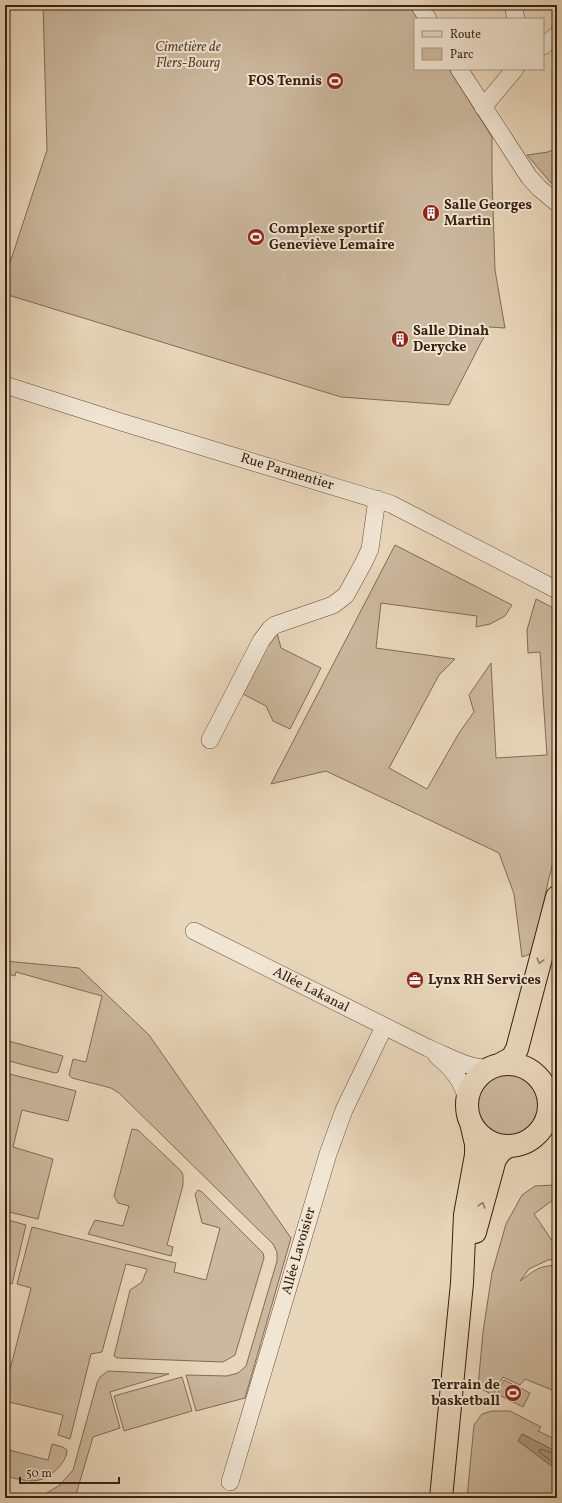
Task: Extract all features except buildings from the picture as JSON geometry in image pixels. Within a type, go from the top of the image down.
[{"type":"main road","points":[[441,1498],[462,1283],[465,1215],[476,1155],[476,1144],[468,1117],[467,1101],[469,1091],[474,1081],[481,1074],[512,1058],[517,1049],[557,896]]},
{"type":"main road","points":[[472,1127],[488,1142],[509,1146],[525,1143],[534,1137],[551,1114],[548,1111],[545,1082],[532,1067],[531,1054],[557,955]]},
{"type":"main road","points":[[495,1066],[509,1064],[519,1065],[528,1069],[545,1082]]},
{"type":"main road","points":[[462,1283],[495,1159],[501,1151],[509,1146]]},
{"type":"street","points":[[419,5],[427,18]]},
{"type":"street","points":[[513,5],[516,18]]},
{"type":"street","points":[[544,45],[557,35]]},
{"type":"street","points":[[460,70],[529,177],[539,188],[557,203]]},
{"type":"street","points":[[483,107],[514,70]]},
{"type":"street","name":"Rue Parmentier","points":[[5,385],[377,500],[404,510],[557,590]]},
{"type":"street","points":[[210,740],[261,641],[270,629],[282,622],[334,605],[342,599],[349,590],[370,549],[377,500]]},
{"type":"street","name":"Allée Lakanal","points":[[194,931],[428,1048],[466,1064],[481,1068],[495,1066]]},
{"type":"street","name":"Allée Lavoisier","points":[[230,1482],[328,1154],[344,1110],[384,1027]]},
{"type":"street","name":"Allée Lakanal","points":[[428,1048],[457,1076],[463,1086],[467,1101]]},
{"type":"green space","name":"Complexe sportif Geneviève Lemaire","points":[[43,5],[409,5],[417,18],[414,18],[414,70],[450,70],[492,137],[495,270],[505,328],[489,327],[449,405],[341,397],[5,294],[5,278],[47,150]]},
{"type":"green space","points":[[557,148],[557,178],[551,183],[527,155],[548,152]]},
{"type":"green space","points":[[395,545],[512,605],[505,616],[490,624],[476,627],[477,616],[381,603],[376,648],[455,659],[439,675],[389,768],[427,789],[459,733],[474,712],[469,695],[491,663],[496,758],[547,755],[540,652],[528,653],[527,630],[536,599],[557,610],[557,847],[533,953],[522,957],[514,894],[499,853],[326,771],[271,784]]},
{"type":"green space","points":[[277,633],[281,648],[321,668],[290,729],[273,721],[266,706],[243,694],[270,640]]},
{"type":"green space","points":[[5,961],[79,968],[149,1035],[291,1238],[245,1398],[196,1411],[186,1375],[227,1376],[238,1373],[246,1366],[277,1261],[277,1252],[273,1244],[119,1093],[111,1088],[72,1078],[69,1075],[73,1059],[86,1062],[102,996],[16,972],[15,976],[5,973]]},
{"type":"green space","points":[[5,1040],[63,1056],[58,1072],[55,1073],[5,1060]]},
{"type":"green space","points":[[507,1072],[520,1075],[530,1082],[537,1092],[540,1105],[537,1118],[530,1128],[520,1135],[507,1138],[494,1135],[484,1128],[477,1118],[474,1105],[477,1092],[484,1082],[494,1075]]},
{"type":"green space","points":[[10,1074],[76,1091],[68,1121],[22,1110],[13,1147],[53,1159],[38,1219],[5,1211],[5,1104],[7,1096],[5,1092],[5,1076]]},
{"type":"green space","points":[[132,1129],[138,1130],[181,1171],[183,1175],[183,1185],[167,1245],[173,1247],[171,1256],[88,1234],[95,1220],[123,1226],[129,1206],[118,1203],[114,1196]]},
{"type":"green space","points":[[535,1186],[557,1186],[557,1197],[534,1214],[557,1248],[557,1259],[548,1260],[529,1269],[520,1281],[540,1268],[557,1265],[557,1392],[525,1379],[520,1385],[503,1377],[493,1395],[478,1387],[483,1332],[492,1273],[506,1224],[522,1195]]},
{"type":"green space","points":[[198,1190],[202,1192],[263,1253],[264,1258],[235,1355],[223,1362],[117,1358],[114,1356],[130,1290],[142,1282],[147,1269],[126,1264],[102,1352],[91,1354],[70,1439],[58,1435],[63,1415],[5,1401],[5,1389],[31,1288],[17,1284],[32,1227],[176,1263],[174,1272],[206,1280],[220,1228],[202,1223],[195,1194]]},
{"type":"green space","points":[[8,1220],[26,1225],[12,1284],[5,1282],[5,1231]]},
{"type":"green space","points":[[108,1371],[169,1374],[110,1392],[120,1428],[93,1437],[75,1498],[31,1497],[45,1494],[60,1485],[73,1470],[97,1383],[100,1377]]},
{"type":"green space","points":[[182,1377],[192,1411],[124,1431],[114,1396]]},
{"type":"green space","name":"Terrain de basketball","points":[[504,1380],[530,1393],[523,1407],[497,1394]]},
{"type":"green space","points":[[492,1411],[510,1411],[541,1427],[538,1431],[557,1440],[557,1452],[522,1434],[519,1441],[557,1470],[557,1498],[467,1498],[474,1425],[482,1414]]},
{"type":"green space","points":[[52,1444],[63,1447],[67,1450],[62,1463],[51,1474],[45,1478],[33,1481],[5,1476],[5,1449],[48,1460]]},
{"type":"water","points":[[522,1434],[557,1452],[557,1470],[518,1441]]},
{"type":"place","name":"FOS Tennis","points":[[335,81]]},
{"type":"place","name":"Salle Georges Martin","points":[[431,213]]},
{"type":"place","name":"Complexe sportif Geneviève Lemaire","points":[[256,237]]},
{"type":"place","name":"Salle Dinah Derycke","points":[[400,339]]},
{"type":"place","name":"Lynx RH Services","points":[[415,980]]},
{"type":"place","name":"Terrain de basketball","points":[[513,1393]]},
{"type":"park label","name":"Cimetière de Flers-Bourg","points":[[188,56]]}]
